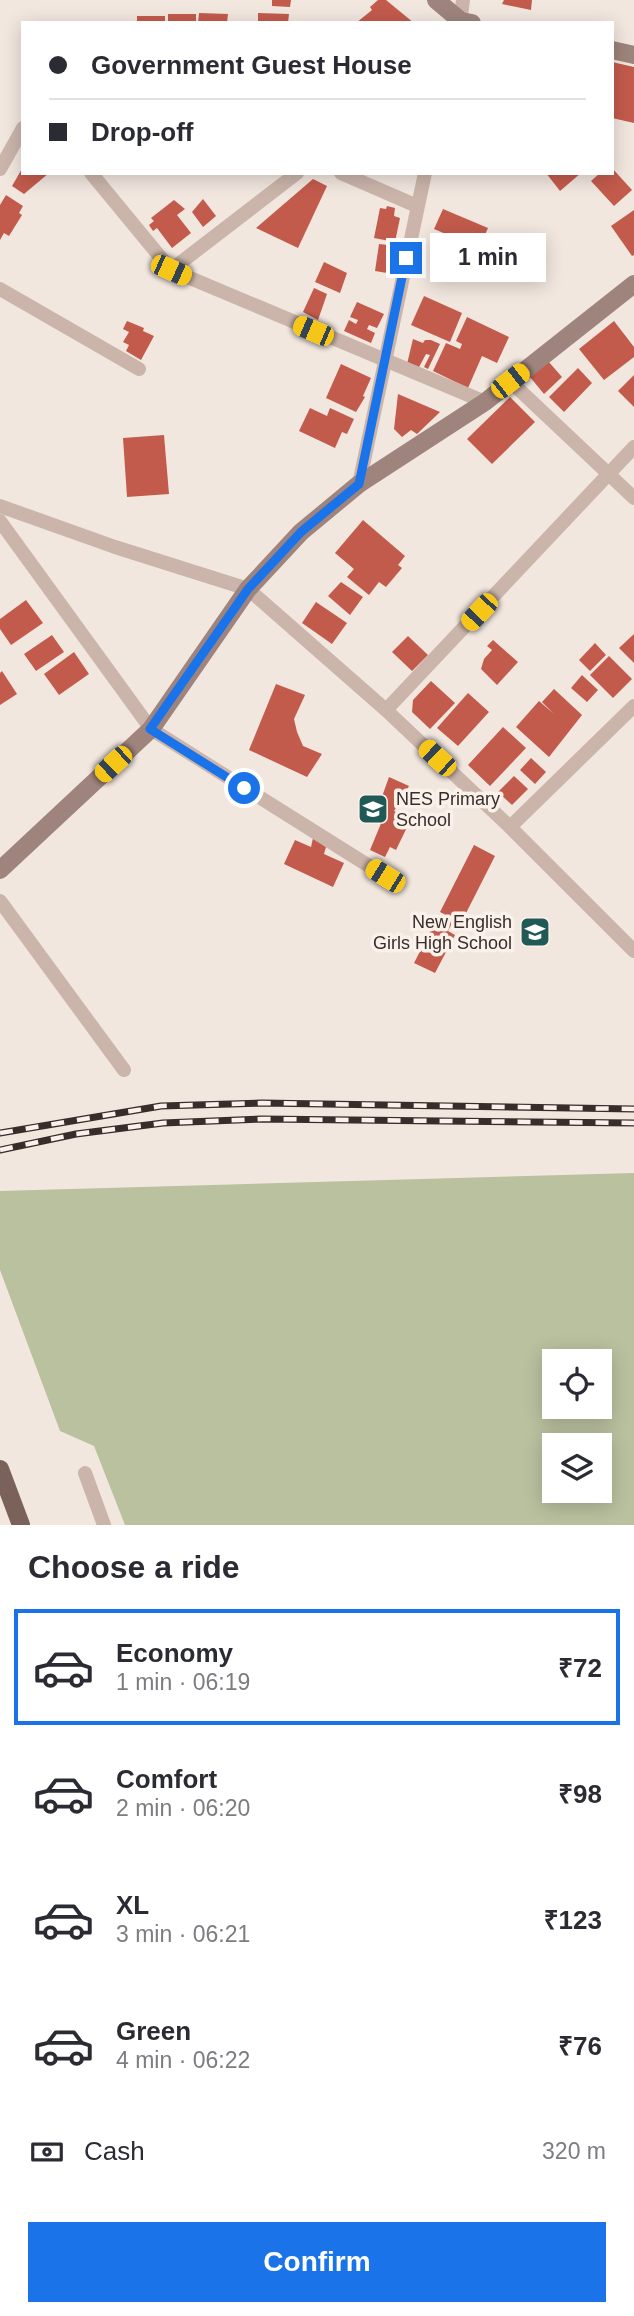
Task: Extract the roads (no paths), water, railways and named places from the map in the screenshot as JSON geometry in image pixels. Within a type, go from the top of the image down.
[{"type":"main road","points":[[0,1469],[21,1525]]},
{"type":"street","points":[[436,0],[463,21]]},
{"type":"street","points":[[463,0],[464,21]]},
{"type":"street","points":[[614,50],[634,55]]},
{"type":"street","points":[[0,169],[21,132]]},
{"type":"street","points":[[93,175],[171,270],[384,362],[485,402]]},
{"type":"street","points":[[171,270],[294,175]]},
{"type":"street","points":[[346,175],[417,206]]},
{"type":"street","points":[[359,484],[425,175]]},
{"type":"street","points":[[0,870],[150,729],[248,589],[301,532],[359,484],[485,402],[634,284]]},
{"type":"street","points":[[0,289],[139,369]]},
{"type":"street","points":[[510,381],[634,498]]},
{"type":"street","points":[[386,710],[634,447]]},
{"type":"street","points":[[0,506],[115,547],[248,589],[386,710],[510,827],[634,950]]},
{"type":"street","points":[[0,521],[150,729],[385,876]]},
{"type":"street","points":[[510,827],[634,706]]},
{"type":"street","points":[[0,901],[124,1070]]},
{"type":"street","points":[[85,1473],[104,1525]]},
{"type":"railway","points":[[0,1133],[161,1106],[262,1103],[634,1109]]},
{"type":"railway","points":[[0,1150],[76,1134],[163,1123],[262,1119],[634,1123]]},
{"type":"place","name":"NES Primary School","points":[[373,809]]},
{"type":"place","name":"New English Girls High School","points":[[535,932]]}]
